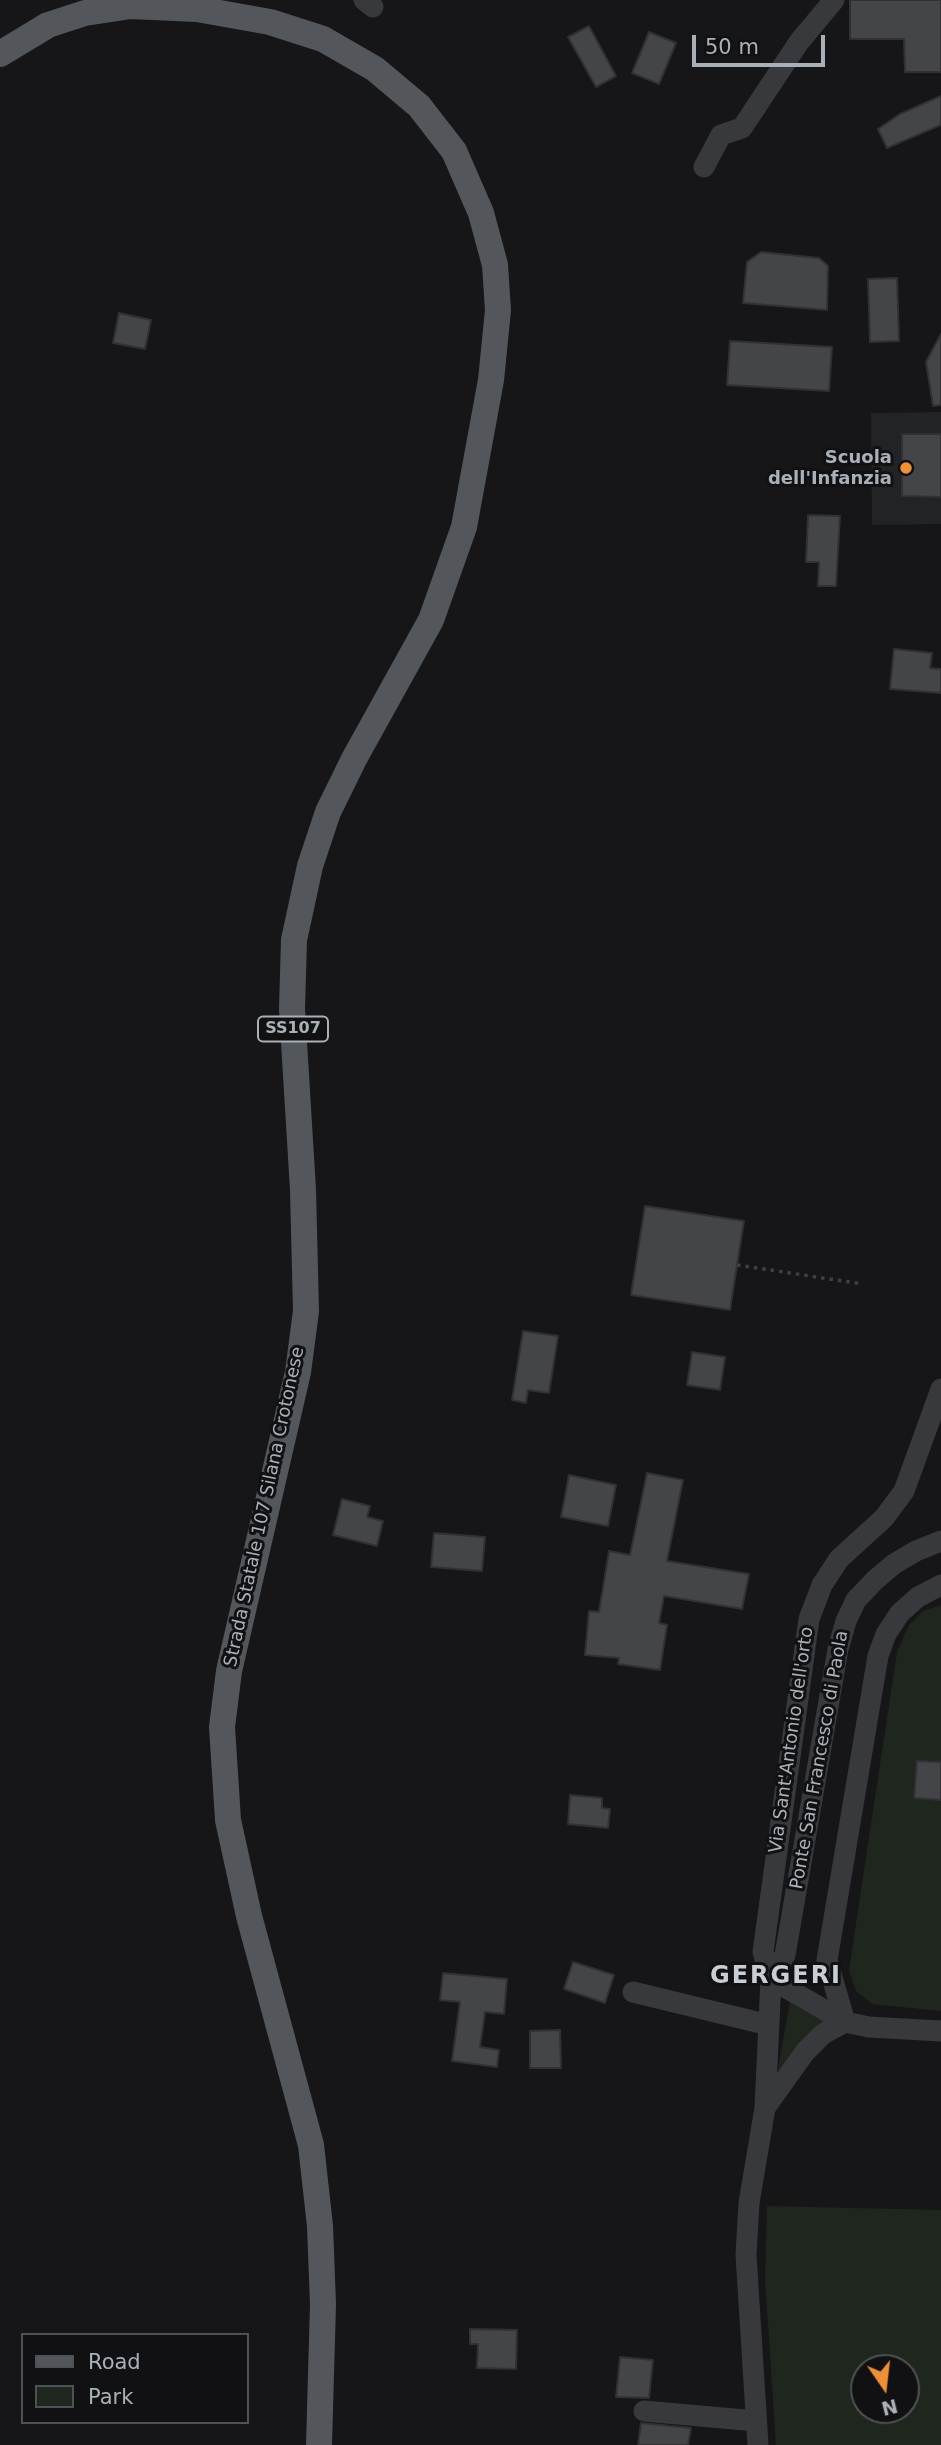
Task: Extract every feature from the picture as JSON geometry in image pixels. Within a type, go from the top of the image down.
[{"type":"main road","name":"Strada Statale 107 Silana Crotonese","points":[[0,54],[48,25],[85,13],[131,6],[197,9],[270,22],[323,39],[375,69],[419,106],[454,150],[481,214],[495,265],[498,310],[491,380],[464,527],[432,620],[354,759],[328,812],[310,866],[294,940],[292,1009],[303,1190],[306,1311],[298,1372],[229,1671],[222,1727],[228,1820],[249,1916],[311,2145],[320,2226],[323,2304],[318,2445]]},
{"type":"street","points":[[704,167],[721,135],[742,128],[799,42],[834,0]]},
{"type":"street","name":"Via Sant'Antonio dell'orto","points":[[771,1979],[763,1952],[809,1619],[822,1585],[839,1559],[884,1518],[904,1491],[941,1388]]},
{"type":"street","name":"Ponte San Francesco di Paola","points":[[771,1979],[785,1955],[838,1649],[846,1621],[856,1600],[894,1564],[941,1541]]},
{"type":"street","points":[[845,2022],[827,1960],[878,1656],[886,1634],[900,1613],[918,1597],[941,1584]]},
{"type":"street","points":[[758,2445],[746,2255],[750,2203],[765,2108],[771,1979],[845,2022],[941,2031]]},
{"type":"street","points":[[633,1992],[769,2025]]},
{"type":"street","points":[[765,2108],[805,2052],[823,2035],[845,2022]]},
{"type":"street","points":[[644,2411],[756,2421]]},
{"type":"path","points":[[737,1265],[863,1284]]},
{"type":"shaded area","name":"Scuola dell'Infanzia","points":[[941,412],[941,524],[872,525],[871,413]]},
{"type":"green space","points":[[941,1605],[941,2011],[872,2004],[856,1991],[849,1970],[897,1652],[909,1625],[923,1611]]},
{"type":"green space","points":[[790,2002],[831,2023],[777,2074]]},
{"type":"green space","points":[[767,2206],[941,2210],[941,2445],[776,2445],[765,2279]]},
{"type":"building","points":[[850,0],[941,0],[941,72],[905,72],[904,39],[850,39]]},
{"type":"building","points":[[589,26],[616,76],[596,87],[568,37]]},
{"type":"building","points":[[649,32],[676,43],[659,84],[632,73]]},
{"type":"building","points":[[941,96],[941,125],[887,148],[878,129],[900,114]]},
{"type":"building","points":[[761,252],[819,258],[828,266],[827,310],[743,303],[747,262]]},
{"type":"building","points":[[897,278],[899,341],[870,342],[868,279]]},
{"type":"building","points":[[119,313],[151,320],[145,349],[113,343]]},
{"type":"building","points":[[941,334],[941,405],[933,406],[926,362]]},
{"type":"building","points":[[730,341],[832,347],[829,391],[727,385]]},
{"type":"building","points":[[902,434],[941,434],[941,497],[902,496]]},
{"type":"building","points":[[808,515],[840,516],[836,586],[818,586],[819,562],[806,562]]},
{"type":"building","points":[[894,649],[932,653],[930,668],[941,669],[941,693],[890,689]]},
{"type":"building","points":[[645,1206],[744,1221],[730,1310],[631,1295]]},
{"type":"building","points":[[523,1331],[558,1336],[549,1393],[528,1390],[526,1403],[512,1400]]},
{"type":"building","points":[[692,1352],[725,1357],[720,1390],[687,1385]]},
{"type":"building","points":[[647,1473],[683,1480],[667,1561],[749,1574],[742,1609],[664,1596],[659,1623],[667,1625],[660,1670],[618,1664],[619,1658],[585,1655],[589,1611],[599,1612],[609,1551],[630,1555]]},
{"type":"building","points":[[569,1475],[616,1485],[608,1526],[561,1517]]},
{"type":"building","points":[[342,1499],[370,1506],[367,1517],[383,1521],[377,1546],[333,1535]]},
{"type":"building","points":[[434,1533],[485,1537],[482,1571],[431,1567]]},
{"type":"building","points":[[917,1761],[941,1762],[941,1800],[914,1798]]},
{"type":"building","points":[[570,1795],[602,1798],[602,1808],[610,1809],[608,1828],[568,1824]]},
{"type":"building","points":[[573,1962],[614,1975],[605,2003],[564,1989]]},
{"type":"building","points":[[443,1973],[507,1979],[504,2014],[485,2012],[480,2047],[499,2050],[497,2067],[452,2061],[460,2002],[440,2000]]},
{"type":"building","points":[[560,2030],[561,2068],[530,2068],[530,2031]]},
{"type":"building","points":[[470,2329],[517,2330],[516,2369],[477,2368],[478,2344],[470,2344]]},
{"type":"building","points":[[620,2357],[653,2360],[649,2398],[616,2397]]},
{"type":"building","points":[[641,2423],[691,2428],[688,2445],[638,2445]]},
{"type":"place","name":"Scuola dell'Infanzia","points":[[906,468]]},
{"type":"district","name":"GERGERI","points":[[776,1977]]}]
